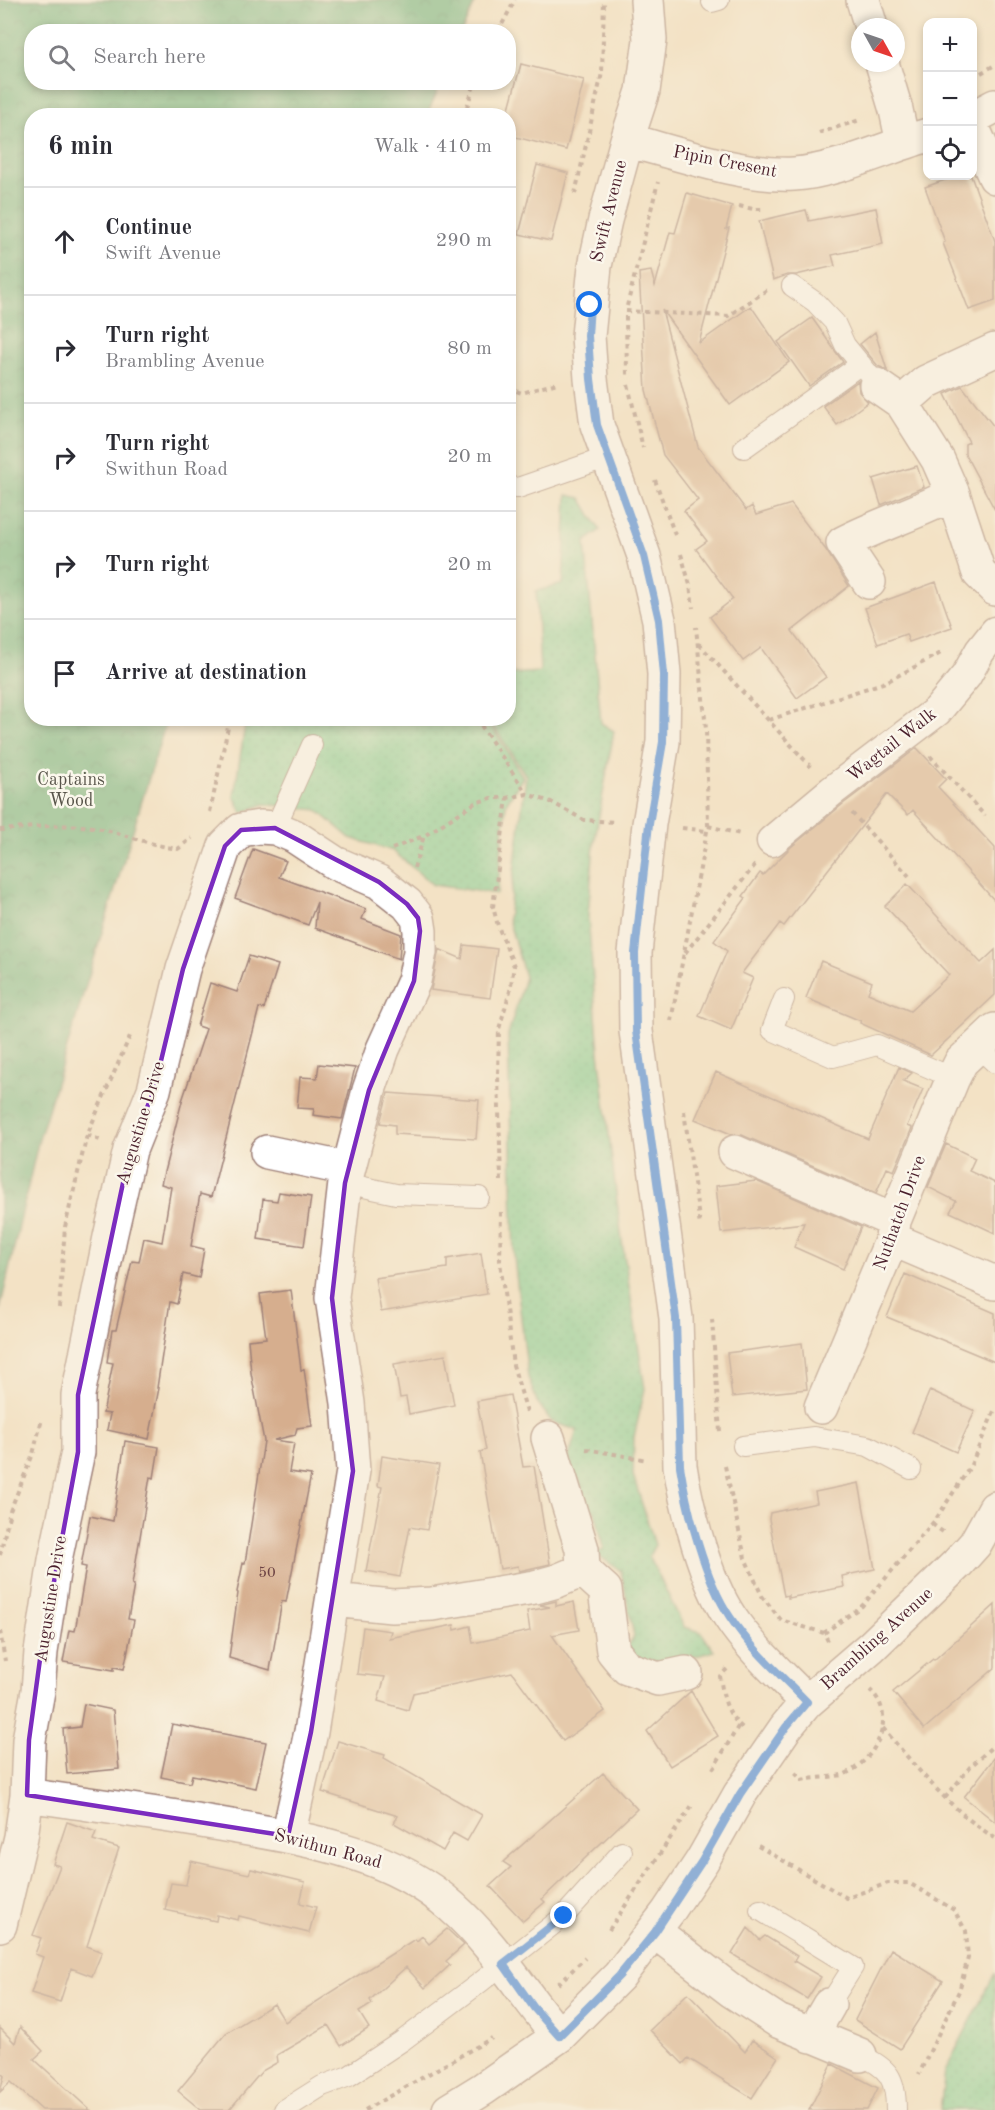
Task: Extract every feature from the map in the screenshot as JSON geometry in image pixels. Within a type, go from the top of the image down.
[{"type":"street","name":"Swift Avenue","points":[[647,0],[650,40],[643,91],[605,220],[595,266],[588,336],[597,425],[644,556],[659,620],[664,675],[663,742],[649,824],[635,953],[636,1031],[676,1318],[680,1466],[686,1497],[711,1581],[730,1617],[753,1646],[807,1702]]},
{"type":"street","points":[[863,0],[868,18]]},
{"type":"street","points":[[885,72],[896,110],[915,139]]},
{"type":"street","points":[[977,115],[995,106]]},
{"type":"street","points":[[977,137],[995,177]]},
{"type":"street","name":"Pipin Cresent","points":[[627,140],[717,164],[779,174],[796,174],[835,166],[915,139]]},
{"type":"street","points":[[880,384],[926,382],[995,350]]},
{"type":"street","points":[[880,384],[938,459],[953,494],[979,573],[995,589]]},
{"type":"street","points":[[869,582],[843,543],[870,529],[931,506],[953,494]]},
{"type":"street","name":"Wagtail Walk","points":[[772,841],[832,791],[937,711],[966,676],[980,651],[995,632]]},
{"type":"street","name":"Augustine Drive","points":[[0,1925],[21,1836],[27,1795],[29,1740],[38,1691],[41,1652],[56,1560],[78,1452],[78,1395],[130,1150],[154,1090],[183,969],[225,846],[241,830],[260,827],[275,828]]},
{"type":"street","points":[[275,828],[294,837],[334,863],[379,882],[407,904],[418,918],[420,952],[414,981],[383,1049],[369,1089],[347,1176],[332,1298],[348,1403],[353,1471],[311,1732],[288,1836]]},
{"type":"street","name":"Nuthatch Drive","points":[[817,1422],[953,1078],[962,1062],[989,1046]]},
{"type":"street","points":[[267,1152],[347,1176]]},
{"type":"street","points":[[735,1152],[995,1283]]},
{"type":"street","points":[[548,1438],[579,1539],[583,1570],[605,1590],[613,1651],[627,1668],[658,1679],[686,1673]]},
{"type":"street","name":"Brambling Avenue","points":[[449,2110],[490,2100],[619,1976],[655,1932],[702,1861],[740,1794],[786,1727],[807,1702],[872,1646],[957,1564],[975,1544],[995,1509]]},
{"type":"street","points":[[333,1600],[392,1606],[432,1604],[535,1587],[583,1570]]},
{"type":"street","name":"Swithun Road","points":[[27,1795],[190,1818],[288,1836],[378,1860],[415,1878],[452,1906],[473,1926],[534,2008],[559,2036]]},
{"type":"street","points":[[655,1932],[732,1992],[778,2021],[860,2055]]},
{"type":"street","points":[[811,2036],[829,2005]]},
{"type":"lane","points":[[744,448],[880,384],[845,345],[835,323],[815,302],[792,286]]},
{"type":"lane","points":[[516,488],[608,457]]},
{"type":"lane","points":[[275,828],[312,745]]},
{"type":"lane","points":[[784,999],[772,1030],[833,1057],[877,1045],[953,1078]]},
{"type":"lane","points":[[347,1176],[396,1194],[479,1197]]},
{"type":"lane","points":[[743,1446],[817,1422],[911,1469]]},
{"type":"lane","points":[[284,2110],[322,2086],[350,2076],[402,2041],[503,1964],[564,1916],[622,1852]]},
{"type":"lane","points":[[760,1910],[852,1967],[829,2005]]},
{"type":"lane","points":[[860,2055],[879,2064],[891,2076],[896,2094],[896,2110]]},
{"type":"path","points":[[502,24],[515,0]]},
{"type":"path","points":[[604,0],[602,73],[575,186],[574,212],[605,220]]},
{"type":"path","points":[[977,75],[995,65]]},
{"type":"path","points":[[467,108],[472,90]]},
{"type":"path","points":[[810,136],[896,110]]},
{"type":"path","points":[[644,452],[627,382],[626,311],[657,186]]},
{"type":"path","points":[[626,311],[728,316],[776,285],[792,286]]},
{"type":"path","points":[[516,391],[522,393],[559,383],[591,379]]},
{"type":"path","points":[[653,473],[669,515],[690,585],[693,609]]},
{"type":"path","points":[[671,1023],[707,831],[706,729],[695,620]]},
{"type":"path","points":[[699,644],[909,876]]},
{"type":"path","points":[[769,720],[886,682],[936,657],[944,650]]},
{"type":"path","points":[[481,726],[527,794]]},
{"type":"path","points":[[910,733],[985,816]]},
{"type":"path","points":[[392,849],[424,836],[475,803],[491,798],[527,794],[551,802],[584,820],[649,824],[707,831]]},
{"type":"path","points":[[501,1189],[499,1029],[510,992],[514,966],[493,907],[507,798]]},
{"type":"path","points":[[0,830],[75,825],[98,828],[158,846],[178,849],[197,834]]},
{"type":"path","points":[[412,871],[424,836]]},
{"type":"path","points":[[685,954],[772,841]]},
{"type":"path","points":[[683,1102],[701,1235]]},
{"type":"path","points":[[501,1201],[500,1261],[513,1365],[528,1414],[548,1438],[570,1446],[680,1466]]},
{"type":"path","points":[[711,1313],[720,1438]]},
{"type":"path","points":[[824,1634],[862,1606],[936,1519],[970,1467],[995,1409]]},
{"type":"path","points":[[724,1460],[745,1558],[762,1596],[781,1620],[824,1634],[830,1643]]},
{"type":"path","points":[[728,1668],[720,1676],[723,1702],[739,1725]]},
{"type":"path","points":[[791,1768],[802,1780],[844,1774],[862,1764],[878,1743],[883,1728],[883,1710],[874,1693]]},
{"type":"path","points":[[883,1728],[945,1798],[972,1824],[995,1838]]},
{"type":"path","points":[[945,1798],[970,1767],[995,1744]]},
{"type":"path","points":[[758,1846],[847,1899],[888,1883],[909,1883],[954,1910],[966,1931],[968,1958],[959,1991],[916,2083]]},
{"type":"path","points":[[365,2110],[516,2024],[534,2008]]},
{"type":"highlighted area","points":[[275,828],[379,882],[407,904],[418,918],[420,931],[414,981],[369,1090],[345,1183],[332,1298],[353,1471],[311,1732],[288,1836],[27,1795],[29,1740],[41,1652],[78,1452],[78,1395],[130,1150],[154,1090],[183,969],[225,846],[241,830]]},
{"type":"green space","name":"Captains Wood","points":[[0,0],[476,0],[465,24],[24,24],[24,90],[438,90],[430,108],[24,108],[24,726],[165,726],[38,1143],[0,1310]]},
{"type":"green space","points":[[567,495],[581,498],[600,530],[585,542],[601,723],[614,731],[594,844],[588,916],[599,1052],[621,1234],[645,1389],[634,1437],[633,1475],[655,1545],[649,1556],[684,1627],[701,1632],[714,1651],[679,1661],[638,1662],[627,1648],[634,1636],[621,1571],[596,1554],[604,1548],[595,1512],[585,1504],[580,1482],[566,1465],[577,1430],[552,1422],[537,1402],[528,1377],[514,1258],[508,1035],[525,977],[508,919],[526,776],[494,726],[516,726],[516,674],[540,672],[536,591],[563,584]]},
{"type":"green space","points":[[245,726],[491,726],[523,777],[506,804],[497,894],[433,885],[393,851],[350,838],[317,810],[264,804],[242,813],[234,796]]},
{"type":"green space","points":[[995,1973],[995,2110],[940,2110],[945,2071]]},
{"type":"building","points":[[521,64],[584,80],[566,150],[516,137],[516,108],[509,108],[514,90],[516,90]]},
{"type":"building","points":[[537,165],[568,173],[551,241],[519,234]]},
{"type":"building","points":[[945,180],[972,180],[995,241],[995,301],[969,310],[943,243],[945,242],[925,187]]},
{"type":"building","points":[[687,193],[732,206],[726,229],[729,228],[699,343],[751,306],[789,362],[730,405],[662,310],[698,447],[746,510],[752,506],[756,515],[791,504],[826,550],[849,586],[792,631],[826,677],[797,698],[761,648],[743,661],[710,617],[733,599],[696,549],[707,541],[684,511],[698,500],[663,455],[646,390],[639,273],[651,271],[655,286],[670,232],[675,233]]},
{"type":"building","points":[[876,208],[883,244],[832,255],[835,266],[773,280],[759,221],[806,210],[809,221]]},
{"type":"building","points":[[812,318],[843,362],[809,386],[778,342]]},
{"type":"building","points":[[875,332],[887,370],[878,366],[860,344]]},
{"type":"building","points":[[858,381],[859,392],[868,402],[837,425],[823,406]]},
{"type":"building","points":[[962,386],[995,428],[995,510],[965,454],[965,444],[969,442],[945,394]]},
{"type":"building","points":[[917,466],[924,487],[881,505],[873,479]]},
{"type":"building","points":[[936,582],[952,627],[909,642],[906,634],[878,644],[865,608]]},
{"type":"building","points":[[917,748],[946,779],[938,787],[995,848],[995,901],[913,810],[908,815],[887,794],[784,926],[780,923],[742,973],[753,978],[731,1030],[699,1016],[727,951],[714,941],[746,898],[743,896],[760,873],[763,875],[791,847],[843,804]]},
{"type":"building","points":[[253,849],[286,861],[279,877],[366,909],[362,919],[401,934],[399,959],[315,928],[317,902],[308,925],[235,898]]},
{"type":"building","points":[[907,884],[981,963],[995,950],[995,995],[931,1055],[860,1023],[861,1021],[806,998],[821,961],[872,982],[868,993],[910,1011],[949,975],[885,906]]},
{"type":"building","points":[[464,945],[497,949],[490,998],[431,990],[439,949],[462,959]]},
{"type":"building","points":[[249,956],[278,965],[264,1009],[259,1008],[211,1197],[200,1194],[191,1246],[204,1249],[199,1278],[183,1274],[177,1304],[170,1302],[157,1388],[159,1388],[149,1439],[107,1430],[110,1414],[103,1413],[113,1363],[107,1362],[112,1330],[116,1330],[132,1261],[139,1262],[144,1238],[162,1242],[171,1187],[161,1184],[182,1101],[206,1029],[197,1026],[210,983],[237,992]]},
{"type":"building","points":[[319,1064],[355,1068],[342,1119],[313,1115],[314,1109],[297,1108],[300,1077],[317,1078]]},
{"type":"building","points":[[899,1067],[912,1073],[903,1081],[923,1089],[907,1126],[912,1128],[894,1171],[887,1168],[876,1193],[742,1135],[731,1134],[695,1119],[716,1072],[868,1139]]},
{"type":"building","points":[[388,1093],[479,1100],[476,1139],[395,1134],[395,1125],[380,1123]]},
{"type":"building","points":[[946,1144],[975,1158],[969,1171],[995,1183],[995,1233],[950,1212],[956,1201],[928,1187]]},
{"type":"building","points":[[756,1181],[861,1227],[843,1269],[794,1247],[804,1223],[721,1233],[716,1186]]},
{"type":"building","points":[[279,1192],[311,1197],[304,1246],[258,1239],[263,1199],[277,1201]]},
{"type":"building","points":[[481,1253],[487,1294],[381,1312],[375,1278],[447,1268],[447,1259]]},
{"type":"building","points":[[905,1274],[995,1313],[995,1362],[887,1317]]},
{"type":"building","points":[[291,1290],[301,1370],[304,1369],[312,1426],[297,1428],[295,1435],[274,1440],[294,1443],[289,1472],[311,1475],[286,1602],[282,1601],[270,1670],[229,1658],[237,1592],[243,1563],[245,1563],[264,1441],[251,1373],[248,1340],[266,1338],[260,1294]]},
{"type":"building","points":[[802,1343],[807,1389],[732,1397],[727,1353]]},
{"type":"building","points":[[445,1355],[454,1405],[409,1414],[406,1397],[400,1398],[394,1364]]},
{"type":"building","points":[[930,1390],[975,1411],[956,1452],[912,1432]]},
{"type":"building","points":[[510,1395],[523,1467],[534,1466],[550,1564],[519,1571],[518,1566],[500,1569],[480,1452],[486,1450],[477,1401]]},
{"type":"building","points":[[125,1441],[159,1447],[154,1478],[150,1477],[132,1585],[134,1585],[128,1619],[134,1620],[124,1669],[114,1667],[114,1670],[63,1662],[69,1630],[75,1631],[86,1567],[81,1566],[90,1516],[113,1521]]},
{"type":"building","points":[[382,1456],[439,1465],[427,1530],[410,1527],[400,1577],[366,1571],[382,1487],[378,1486]]},
{"type":"building","points":[[859,1483],[875,1569],[842,1576],[844,1587],[788,1598],[788,1595],[784,1596],[769,1519],[770,1513],[817,1503],[815,1492]]},
{"type":"building","points":[[556,1601],[556,1606],[574,1602],[579,1630],[552,1635],[605,1711],[563,1741],[512,1672],[413,1693],[408,1710],[378,1701],[385,1677],[357,1674],[363,1627],[391,1631],[389,1638],[454,1625],[455,1630],[470,1626],[473,1643],[530,1631],[527,1611],[550,1607],[540,1605]]},
{"type":"building","points":[[995,1605],[995,1668],[924,1729],[893,1692],[934,1660]]},
{"type":"building","points":[[691,1691],[718,1736],[670,1766],[647,1731]]},
{"type":"building","points":[[84,1704],[113,1710],[119,1769],[67,1774],[63,1729],[80,1727]]},
{"type":"building","points":[[172,1724],[266,1742],[256,1788],[192,1775],[190,1783],[161,1777]]},
{"type":"building","points":[[338,1741],[385,1755],[384,1758],[482,1815],[467,1841],[453,1833],[443,1851],[394,1823],[398,1816],[322,1792]]},
{"type":"building","points":[[995,1757],[995,1822],[964,1797]]},
{"type":"building","points":[[603,1773],[637,1809],[542,1899],[545,1902],[523,1921],[490,1886],[511,1867],[503,1862]]},
{"type":"building","points":[[67,1822],[96,1832],[93,1840],[119,1848],[87,1946],[102,1952],[92,1976],[71,1968],[60,2002],[31,1993],[43,1957],[35,1954],[41,1938],[33,1935],[60,1866],[53,1864]]},
{"type":"building","points":[[191,1861],[249,1874],[251,1869],[305,1882],[300,1903],[316,1907],[309,1933],[239,1916],[238,1920],[217,1915],[216,1921],[165,1910],[171,1883],[186,1885]]},
{"type":"building","points":[[748,1928],[760,1940],[765,1936],[797,1956],[794,1961],[821,1977],[807,1999],[732,1954]]},
{"type":"building","points":[[447,1929],[464,1945],[446,1961],[450,1965],[425,1988],[406,1967],[370,2000],[372,2004],[359,2012],[369,2028],[341,2046],[328,2025],[277,2055],[278,2062],[262,2071],[229,2110],[201,2110],[178,2091],[226,2033],[274,2004],[285,2022],[415,1939],[417,1941],[422,1936],[429,1944]]},
{"type":"building","points":[[891,1949],[943,1981],[900,2049],[855,2020]]},
{"type":"building","points":[[688,1993],[745,2052],[752,2040],[778,2057],[752,2098],[688,2058],[683,2064],[650,2030]]},
{"type":"building","points":[[20,2027],[43,2051],[34,2059],[90,2110],[42,2110],[11,2082],[0,2092],[4,2076],[0,2072],[0,2028],[15,2043]]},
{"type":"building","points":[[832,2064],[878,2088],[867,2110],[809,2110]]},
{"type":"route","points":[[564,1916],[503,1964],[534,2008],[559,2036],[619,1976],[655,1932],[702,1861],[740,1794],[786,1727],[807,1702],[753,1646],[730,1617],[711,1581],[690,1513],[680,1466],[676,1318],[636,1031],[635,953],[649,824],[663,742],[664,675],[659,620],[644,556],[597,425],[588,336],[590,305]]}]
